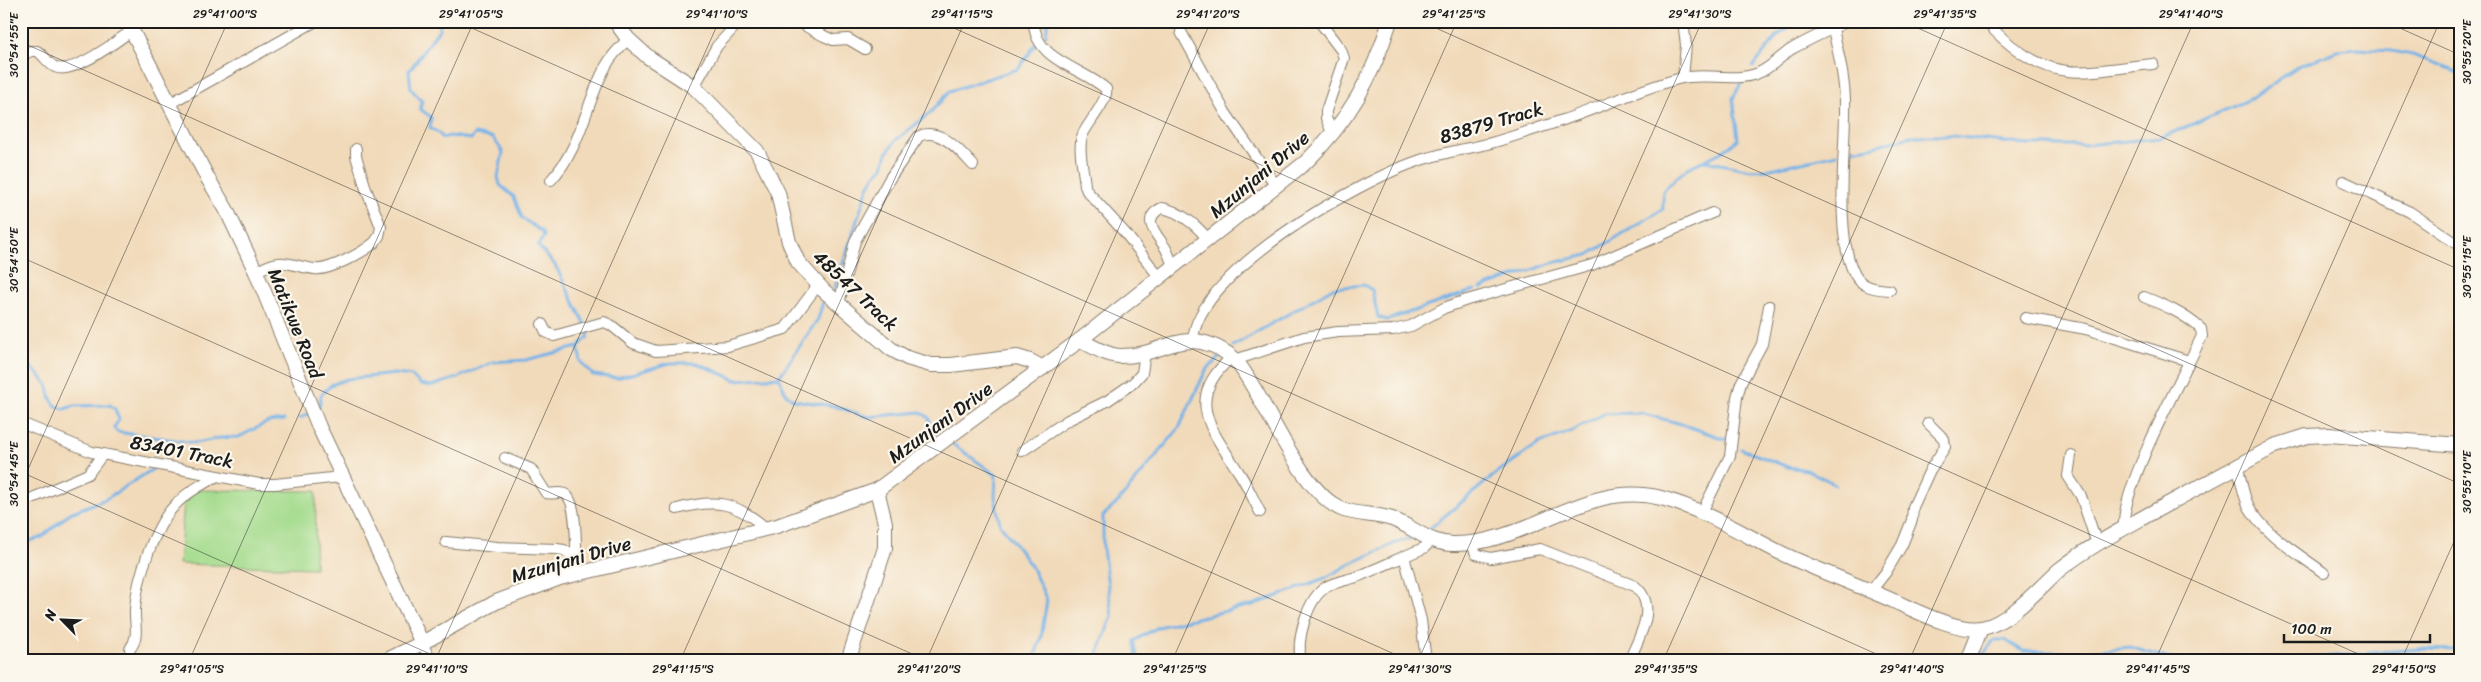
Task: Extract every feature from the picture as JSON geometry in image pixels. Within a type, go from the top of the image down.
[{"type":"street","points":[[170,104],[316,21]]},
{"type":"street","name":"48547 Track","points":[[615,21],[628,39],[648,57],[694,87],[757,151],[778,193],[789,242],[798,262],[818,285],[891,349],[921,362],[951,365],[1017,357],[1044,368]]},
{"type":"street","points":[[694,87],[717,46],[740,21]]},
{"type":"street","points":[[796,21],[824,36],[834,40],[848,39],[865,49]]},
{"type":"street","points":[[1034,21],[1034,32],[1046,50],[1058,60],[1106,89],[1106,96],[1088,124],[1081,140],[1085,186],[1087,191],[1126,234],[1160,278]]},
{"type":"street","points":[[1320,21],[1341,50],[1344,58],[1326,111],[1326,118],[1333,135]]},
{"type":"street","name":"Mzunjani Drive","points":[[385,661],[496,602],[577,573],[768,529],[877,490],[976,420],[1209,241],[1306,162],[1333,135],[1361,94],[1377,60],[1390,21]]},
{"type":"street","points":[[1683,21],[1686,45],[1683,78]]},
{"type":"street","name":"83879 Track","points":[[1193,340],[1194,331],[1205,309],[1241,267],[1305,218],[1342,197],[1417,162],[1493,142],[1683,78],[1719,75],[1744,77],[1756,74],[1764,71],[1798,46],[1848,21]]},
{"type":"street","points":[[1986,21],[2011,46],[2031,57],[2066,71],[2153,64]]},
{"type":"street","points":[[21,56],[31,51],[37,51],[54,67],[66,68],[86,60],[129,26]]},
{"type":"street","name":"Matikwe Road","points":[[129,26],[226,209],[256,272],[302,390],[422,643]]},
{"type":"street","points":[[1833,29],[1845,94],[1842,173],[1844,228],[1848,256],[1854,273],[1860,281],[1875,289],[1890,290]]},
{"type":"street","points":[[1181,32],[1225,112],[1277,187]]},
{"type":"street","points":[[551,180],[565,165],[574,147],[606,65],[628,39]]},
{"type":"street","points":[[839,303],[859,234],[904,155],[919,136],[926,133],[937,134],[962,152],[973,165]]},
{"type":"street","points":[[256,272],[274,262],[291,263],[316,270],[326,268],[370,246],[380,236],[381,226],[366,189],[356,156],[356,149]]},
{"type":"street","points":[[2343,182],[2410,212],[2460,246]]},
{"type":"street","points":[[1174,268],[1167,252],[1151,228],[1152,221],[1158,210],[1162,208],[1172,211],[1197,226],[1209,241]]},
{"type":"street","points":[[1260,512],[1245,482],[1221,446],[1205,410],[1206,392],[1210,380],[1234,359],[1304,338],[1338,332],[1393,330],[1411,326],[1444,308],[1467,300],[1592,265],[1712,214]]},
{"type":"street","points":[[542,324],[546,332],[554,336],[594,323],[607,323],[633,343],[656,351],[728,346],[785,329],[818,285]]},
{"type":"street","points":[[2124,528],[2123,516],[2135,478],[2188,361],[2202,336],[2201,329],[2167,306],[2144,297]]},
{"type":"street","points":[[1701,514],[1730,456],[1737,397],[1741,383],[1762,344],[1769,306]]},
{"type":"street","points":[[2025,318],[2086,329],[2188,361]]},
{"type":"street","points":[[1080,340],[1114,355],[1145,352],[1193,340],[1209,344],[1234,359],[1246,375],[1305,476],[1323,498],[1341,509],[1398,521],[1432,540],[1453,545],[1487,541],[1596,498],[1617,495],[1647,495],[1680,504],[1794,559],[1957,626],[1981,628],[2007,615],[2061,568],[2097,544],[2275,446],[2307,436],[2460,445]]},
{"type":"street","points":[[1022,452],[1068,420],[1107,401],[1133,384],[1142,373],[1145,352]]},
{"type":"street","name":"83401 Track","points":[[21,423],[92,452],[259,484],[342,477]]},
{"type":"street","points":[[1870,591],[1886,572],[1902,544],[1912,520],[1915,503],[1930,470],[1945,447],[1944,439],[1928,423]]},
{"type":"street","points":[[21,503],[88,474],[103,454]]},
{"type":"street","points":[[2071,455],[2068,476],[2081,496],[2097,544]]},
{"type":"street","points":[[505,458],[530,469],[546,493],[562,493],[570,498],[574,511],[577,573]]},
{"type":"street","points":[[2238,466],[2245,498],[2250,509],[2268,531],[2324,573]]},
{"type":"street","points":[[130,649],[136,634],[135,607],[139,583],[158,533],[174,505],[183,497],[217,476]]},
{"type":"street","points":[[848,661],[885,548],[885,522],[877,490]]},
{"type":"street","points":[[677,509],[702,502],[726,504],[753,516],[768,529]]},
{"type":"street","points":[[1301,661],[1299,650],[1300,636],[1314,601],[1320,592],[1336,583],[1359,576],[1424,548],[1432,540]]},
{"type":"street","points":[[446,542],[497,547],[557,549],[564,550],[575,557]]},
{"type":"street","points":[[1472,543],[1476,554],[1483,557],[1491,558],[1540,550],[1635,586],[1646,597],[1647,610],[1630,661]]},
{"type":"street","points":[[1404,556],[1421,620],[1426,661]]},
{"type":"street","points":[[1968,661],[1981,628]]},
{"type":"street","points":[[422,643],[431,661]]},
{"type":"green space","points":[[185,490],[316,491],[315,568],[179,564]]},
{"type":"waterway","points":[[316,410],[319,408],[321,395],[331,385],[347,379],[395,374],[412,376],[420,384],[431,386],[457,378],[493,362],[526,360],[578,347],[588,337],[589,332],[555,265],[538,246],[544,236],[541,231],[522,218],[514,197],[500,185],[498,177],[503,152],[493,138],[475,134],[471,139],[450,136],[442,138],[439,133],[430,128],[431,117],[420,109],[422,101],[411,89],[409,71],[440,28],[439,21]]},
{"type":"waterway","points":[[1042,37],[1046,35],[1048,21]]},
{"type":"waterway","points":[[1753,67],[1777,36],[1798,21]]},
{"type":"waterway","points":[[834,290],[868,187],[874,176],[883,167],[887,153],[895,141],[929,114],[950,91],[1018,69],[1036,44]]},
{"type":"waterway","points":[[1850,150],[1871,147],[1911,136],[1952,136],[2029,145],[2083,145],[2160,138],[2253,98],[2298,66],[2337,51],[2357,49],[2392,51],[2412,55],[2460,72]]},
{"type":"waterway","points":[[1481,288],[1552,263],[1588,255],[1663,209],[1663,191],[1676,178],[1690,167],[1715,155],[1738,139],[1733,98],[1742,82]]},
{"type":"waterway","points":[[1705,161],[1751,170],[1771,169],[1837,154]]},
{"type":"waterway","points":[[1233,346],[1333,288],[1364,285],[1372,290],[1378,317],[1387,320],[1475,290]]},
{"type":"waterway","points":[[779,377],[818,319],[823,302]]},
{"type":"waterway","points":[[578,347],[581,362],[593,375],[617,378],[670,363],[697,363],[736,380],[779,377],[786,394],[794,400],[834,406],[868,417],[920,412],[928,417],[933,429],[943,437]]},
{"type":"waterway","points":[[1095,661],[1112,616],[1103,548],[1103,516],[1118,502],[1179,428],[1206,370],[1222,355]]},
{"type":"waterway","points":[[21,356],[47,384],[51,399],[56,406],[64,409],[74,406],[110,405],[115,409],[119,420],[114,427],[117,432],[196,443],[220,438],[239,437],[268,422],[284,420]]},
{"type":"waterway","points":[[300,418],[310,413]]},
{"type":"waterway","points":[[1429,529],[1498,472],[1538,444],[1572,431],[1604,414],[1640,413],[1678,423],[1728,440]]},
{"type":"waterway","points":[[156,454],[163,438]]},
{"type":"waterway","points":[[950,442],[996,475],[995,497],[1000,524],[1031,566],[1047,600],[1041,638],[1033,661]]},
{"type":"waterway","points":[[1741,449],[1788,467],[1807,470],[1835,484]]},
{"type":"waterway","points":[[21,540],[24,542],[41,538],[70,513],[106,499],[153,469]]},
{"type":"waterway","points":[[1138,661],[1134,641],[1158,627],[1256,604],[1323,579],[1350,564],[1398,542],[1410,539]]},
{"type":"waterway","points":[[1978,661],[1994,640],[2005,640],[2023,651],[2073,653],[2130,647],[2177,661]]},
{"type":"waterway","points":[[2274,661],[2419,649],[2460,650]]}]
